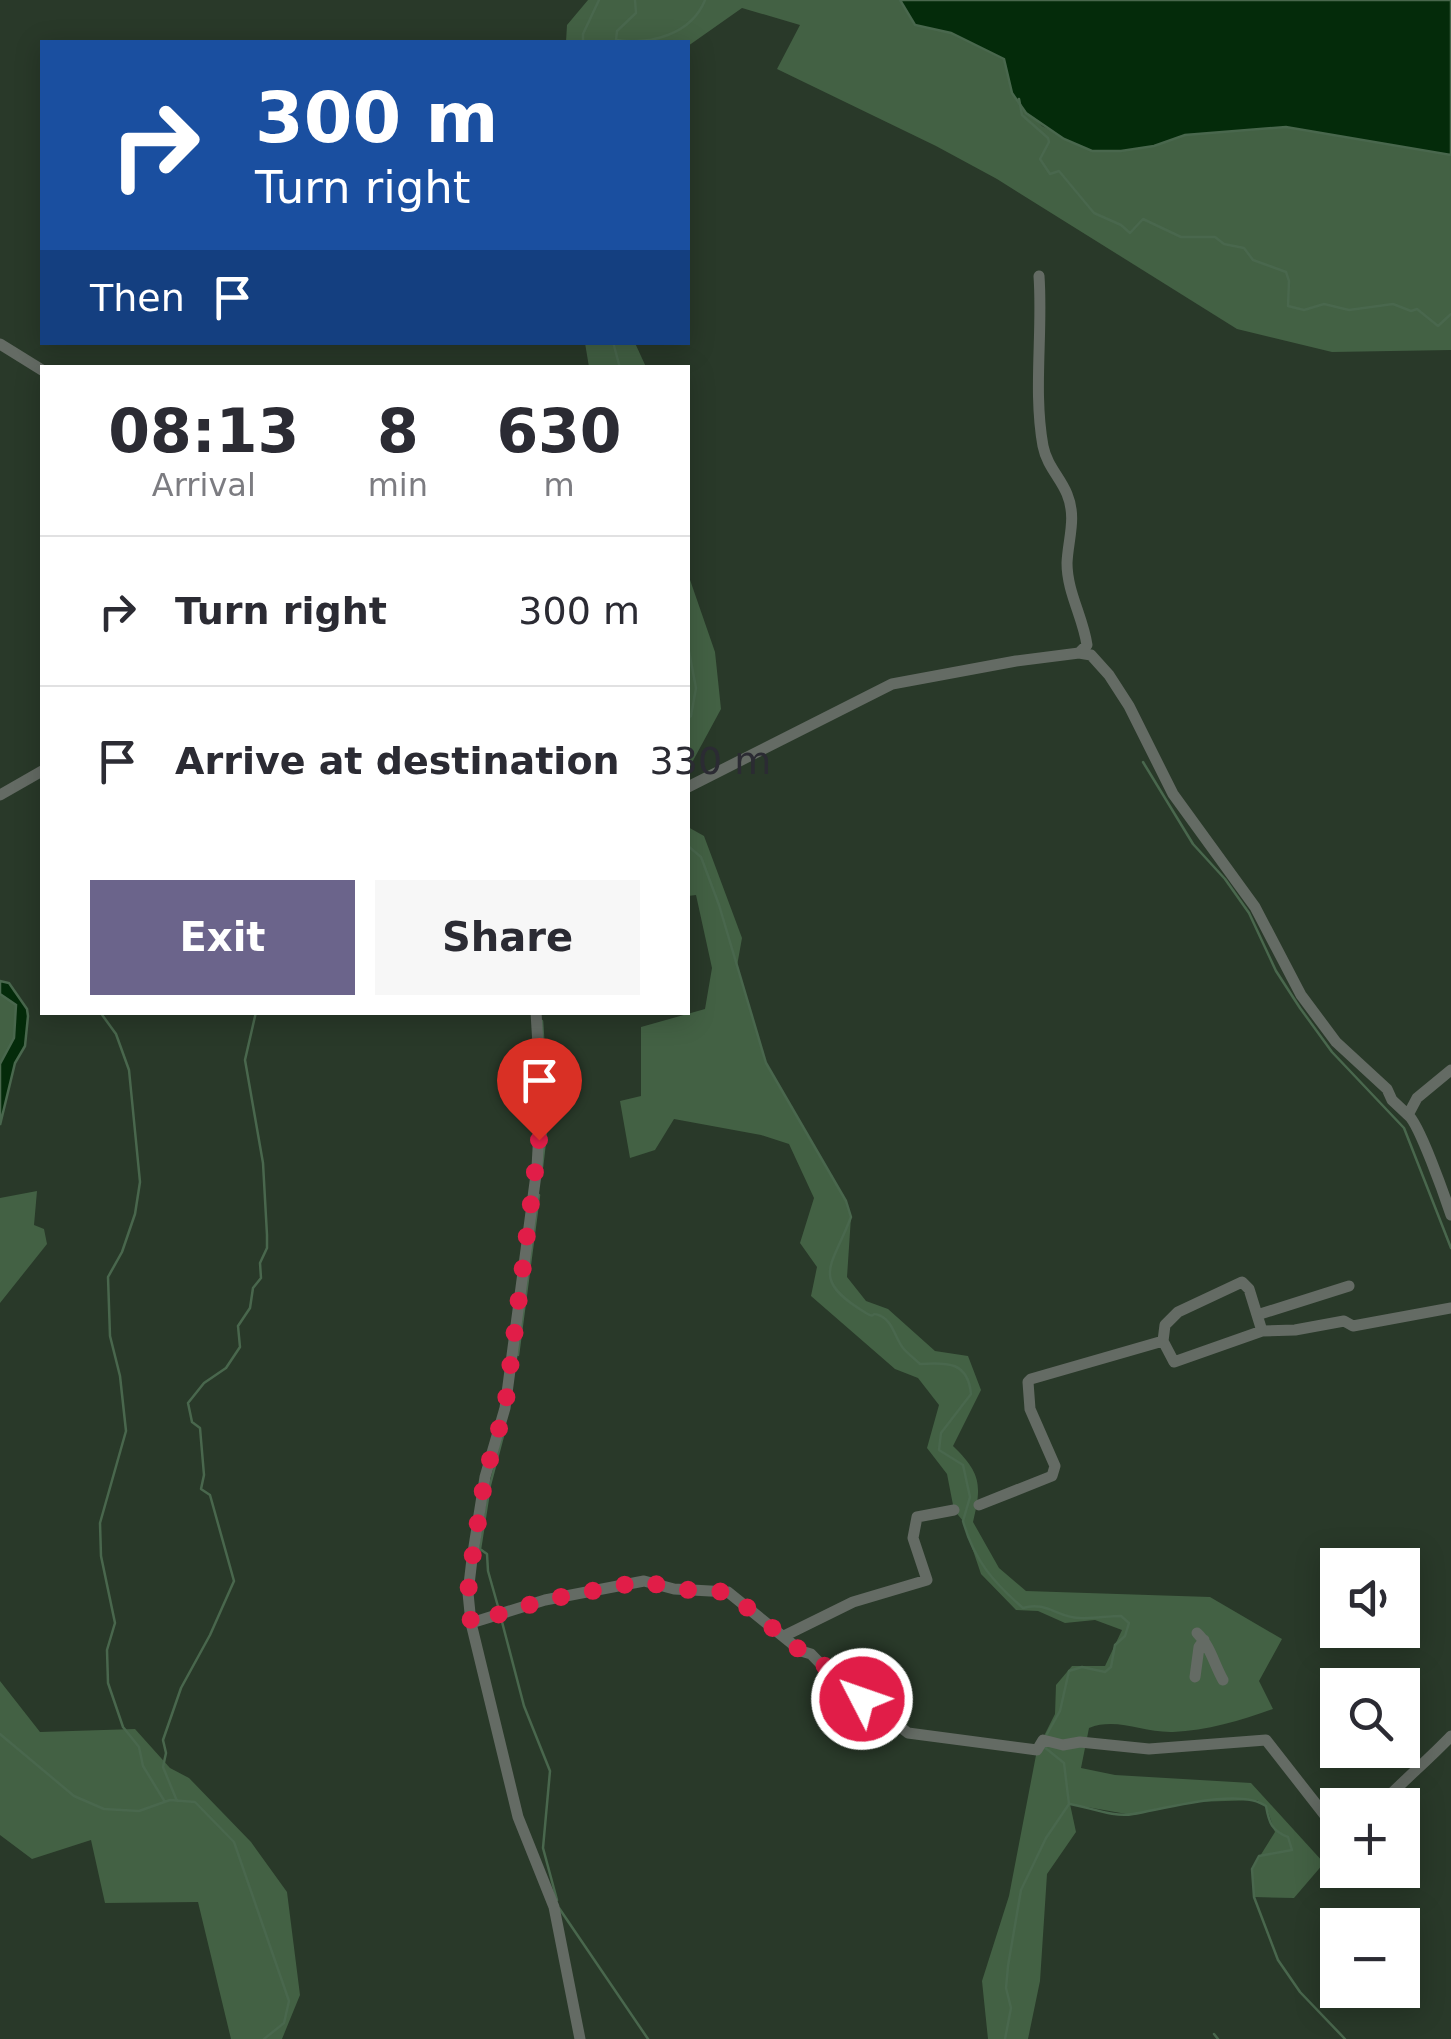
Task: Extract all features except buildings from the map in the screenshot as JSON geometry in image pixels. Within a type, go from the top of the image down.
[{"type":"street","points":[[1039,276],[1043,446],[1048,463],[1067,492],[1073,520],[1067,567],[1087,645],[1079,654]]},
{"type":"street","points":[[0,344],[40,369]]},
{"type":"street","points":[[690,786],[892,684],[1016,661],[1091,655],[1110,675],[1173,794],[1255,907],[1282,964],[1319,1020],[1415,1121],[1451,1215]]},
{"type":"street","points":[[0,795],[40,772]]},
{"type":"street","points":[[536,1015],[541,1095],[537,1167],[505,1408],[485,1477],[468,1593],[471,1623],[518,1817],[554,1907],[580,2039]]},
{"type":"street","points":[[1408,1115],[1417,1098],[1451,1070]]},
{"type":"street","points":[[1262,1331],[1249,1289],[1242,1282],[1178,1312],[1165,1325],[1164,1341],[1174,1362],[1262,1331],[1295,1330],[1344,1321],[1353,1326],[1451,1308]]},
{"type":"street","points":[[1256,1315],[1349,1286]]},
{"type":"street","points":[[978,1504],[1052,1476],[1055,1466],[1030,1409],[1028,1382],[1164,1341]]},
{"type":"street","points":[[784,1636],[853,1602],[928,1580],[912,1528],[917,1517],[954,1510]]},
{"type":"street","points":[[471,1623],[545,1600],[644,1581],[674,1589],[728,1592],[801,1651],[811,1654],[843,1687],[856,1692],[914,1735],[1037,1750],[1043,1740],[1063,1745],[1080,1742],[1149,1748],[1266,1740],[1320,1809]]},
{"type":"street","points":[[1195,1676],[1201,1636],[1223,1680]]},
{"type":"street","points":[[1397,1788],[1451,1736]]},
{"type":"shaded area","points":[[588,0],[900,0],[915,25],[951,33],[1004,59],[1012,93],[1042,126],[1092,151],[1154,146],[1185,135],[1286,127],[1451,155],[1451,350],[1332,352],[1237,329],[997,179],[777,69],[800,25],[742,8],[690,45],[690,40],[566,40],[567,25]]},
{"type":"shaded area","points":[[900,0],[1451,0],[1451,155],[1286,127],[1185,135],[1154,146],[1092,151],[1064,139],[1026,113],[1012,93],[1004,59],[951,33],[915,25]]},
{"type":"shaded area","points":[[585,345],[636,345],[645,365],[589,365]]},
{"type":"shaded area","points":[[690,580],[715,652],[721,709],[690,766]]},
{"type":"shaded area","points":[[690,828],[704,836],[742,938],[737,966],[766,1063],[846,1201],[851,1217],[847,1277],[866,1301],[888,1309],[935,1351],[968,1356],[981,1390],[953,1446],[974,1472],[978,1498],[973,1522],[999,1568],[1026,1591],[1210,1597],[1282,1639],[1259,1681],[1273,1709],[1186,1731],[1162,1732],[1110,1724],[1089,1728],[1081,1768],[1115,1775],[1251,1783],[1320,1859],[1320,1868],[1294,1898],[1254,1897],[1252,1869],[1275,1832],[1266,1806],[1257,1800],[1194,1802],[1132,1815],[1070,1804],[1076,1832],[1047,1874],[1040,1981],[1028,2039],[988,2039],[982,1981],[1009,1896],[1037,1750],[1055,1714],[1056,1685],[1072,1666],[1105,1666],[1122,1630],[1095,1620],[1065,1623],[1038,1611],[1016,1610],[981,1574],[963,1521],[954,1510],[947,1474],[927,1448],[939,1405],[918,1378],[895,1369],[811,1296],[817,1267],[800,1243],[814,1198],[789,1144],[674,1119],[655,1150],[630,1158],[620,1101],[641,1096],[641,1027],[705,1009],[712,968],[696,895],[690,896]]},
{"type":"shaded area","points":[[0,981],[9,983],[28,1016],[25,1046],[15,1063],[0,1125],[0,1064],[14,1038],[16,1005],[0,994]]},
{"type":"shaded area","points":[[0,994],[16,1004],[14,1038],[0,1064]]},
{"type":"shaded area","points":[[37,1191],[34,1225],[44,1229],[47,1244],[0,1303],[0,1198]]},
{"type":"shaded area","points":[[0,1681],[40,1732],[135,1729],[170,1768],[189,1778],[251,1842],[287,1892],[300,1995],[282,2039],[231,2039],[198,1902],[105,1903],[91,1840],[32,1859],[0,1835]]},
{"type":"waterway","points":[[583,40],[599,0]]},
{"type":"waterway","points":[[616,40],[617,31],[636,13],[635,0]]},
{"type":"waterway","points":[[648,40],[668,35],[690,22],[705,0]]},
{"type":"waterway","points":[[1019,99],[1022,115],[1048,138],[1040,159],[1050,174],[1059,171],[1094,213],[1130,233],[1143,219],[1181,237],[1215,237],[1224,244],[1244,248],[1253,260],[1286,272],[1288,306],[1304,310],[1324,304],[1349,310],[1393,304],[1411,311],[1417,309],[1438,326],[1451,314]]},
{"type":"waterway","points":[[614,345],[619,365]]},
{"type":"waterway","points":[[690,656],[696,688],[690,717]]},
{"type":"waterway","points":[[1143,762],[1193,844],[1249,913],[1276,971],[1300,1008],[1332,1052],[1404,1128],[1451,1248]]},
{"type":"waterway","points":[[690,848],[701,857],[719,905],[766,1063],[846,1201],[851,1217],[832,1260],[831,1281],[848,1301],[885,1319],[903,1348],[920,1364],[955,1366],[969,1383],[971,1394],[941,1433],[939,1450],[963,1465],[970,1497],[963,1521],[979,1559],[1023,1608],[1038,1606],[1079,1618],[1121,1616],[1129,1623],[1125,1636],[1115,1645],[1111,1667],[1105,1672],[1082,1667],[1069,1671],[1060,1711],[1047,1734]]},
{"type":"waterway","points":[[102,1015],[116,1034],[129,1070],[140,1182],[135,1214],[122,1252],[108,1277],[110,1336],[120,1376],[126,1431],[100,1523],[101,1556],[115,1623],[107,1650],[108,1683],[123,1727],[139,1747],[143,1766],[165,1802]]},
{"type":"waterway","points":[[177,1801],[163,1767],[163,1740],[181,1688],[234,1581],[210,1495],[201,1489],[204,1475],[200,1428],[192,1422],[188,1403],[204,1383],[226,1368],[240,1347],[238,1326],[250,1308],[267,1248],[263,1163],[245,1060],[255,1015]]},
{"type":"waterway","points":[[542,1021],[548,1114],[542,1167]]},
{"type":"waterway","points":[[518,1355],[539,1195]]},
{"type":"waterway","points":[[499,1610],[487,1554],[480,1549],[490,1485],[504,1432]]},
{"type":"waterway","points":[[501,1618],[524,1706],[550,1771],[543,1848],[557,1900]]},
{"type":"waterway","points":[[0,1734],[74,1796],[104,1809],[139,1811],[170,1800],[195,1802],[234,1842],[289,2001],[284,2023],[264,2039]]},
{"type":"waterway","points":[[1005,2039],[1011,2008],[1006,1988],[1008,1966],[1021,1890],[1046,1838],[1069,1804],[1064,1763],[1043,1746]]},
{"type":"waterway","points":[[1070,1804],[1126,1815],[1221,1799],[1254,1801],[1266,1806],[1272,1826],[1288,1837],[1292,1850],[1259,1856],[1252,1869],[1254,1897],[1278,1960],[1300,1992],[1345,2039]]},
{"type":"waterway","points":[[559,1908],[648,2039]]},
{"type":"waterway","points":[[1214,2034],[1218,2039]]},
{"type":"route","points":[[539,1140],[505,1408],[485,1477],[472,1560],[468,1593],[471,1623],[545,1600],[644,1581],[674,1589],[728,1592],[801,1651],[811,1654],[843,1687],[862,1699]]}]
